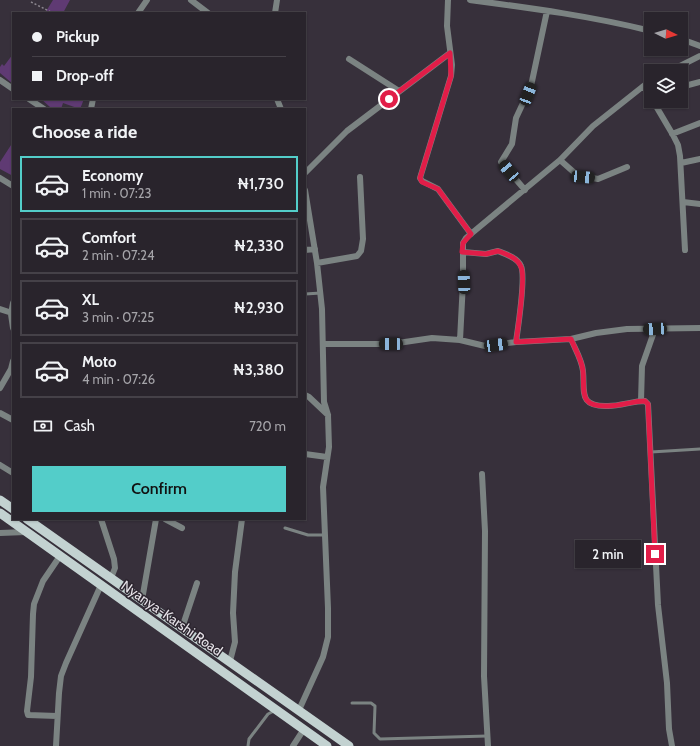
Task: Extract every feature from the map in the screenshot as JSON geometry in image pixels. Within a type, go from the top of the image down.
[{"type":"main road","points":[[0,500],[12,508]]},
{"type":"main road","name":"Nyanya-Karshi Road","points":[[0,513],[328,746]]},
{"type":"main road","name":"Nyanya-Karshi Road","points":[[28,520],[349,746]]},
{"type":"street","points":[[139,12],[147,0]]},
{"type":"street","points":[[191,0],[207,12]]},
{"type":"street","points":[[275,12],[277,0]]},
{"type":"street","points":[[448,0],[447,26],[451,76],[420,178],[422,182],[438,189],[471,234]]},
{"type":"street","points":[[470,0],[547,10],[644,29]]},
{"type":"street","points":[[524,190],[501,162],[512,144],[516,118],[531,86],[547,10]]},
{"type":"street","points":[[688,42],[700,46]]},
{"type":"street","points":[[306,172],[347,131],[450,53]]},
{"type":"street","points":[[684,64],[700,56]]},
{"type":"street","points":[[348,59],[399,91]]},
{"type":"street","points":[[0,80],[12,88]]},
{"type":"street","points":[[688,86],[700,82]]},
{"type":"street","points":[[460,340],[464,282],[462,252],[463,243],[471,234],[560,160],[593,126],[644,86]]},
{"type":"street","points":[[30,100],[42,108]]},
{"type":"street","points":[[657,108],[678,145],[684,202],[686,250]]},
{"type":"street","points":[[672,134],[700,123]]},
{"type":"street","points":[[681,163],[700,159]]},
{"type":"street","points":[[560,160],[576,175],[598,178],[627,167]]},
{"type":"street","points":[[318,263],[357,256],[361,251],[363,239],[360,177]]},
{"type":"street","points":[[0,178],[12,185]]},
{"type":"street","points":[[299,710],[322,657],[328,637],[323,487],[329,447],[328,415],[324,402],[324,344],[318,263],[306,196]]},
{"type":"street","points":[[684,202],[700,204]]},
{"type":"street","points":[[306,250],[315,249]]},
{"type":"street","points":[[462,252],[486,254],[498,251],[517,260],[521,265],[523,270],[522,295],[516,342]]},
{"type":"street","points":[[0,309],[12,312]]},
{"type":"street","points":[[324,344],[391,344],[432,338],[460,340],[485,346],[516,342],[571,339],[596,333],[627,330],[700,328]]},
{"type":"street","points":[[642,401],[642,366],[655,329]]},
{"type":"street","points":[[571,339],[581,361],[585,398],[590,403],[598,406],[609,406],[645,401],[648,404],[658,604],[666,683],[668,729],[672,746]]},
{"type":"street","points":[[0,388],[11,370],[12,366]]},
{"type":"street","points":[[306,396],[328,415]]},
{"type":"street","points":[[0,413],[12,419]]},
{"type":"street","points":[[306,454],[327,457]]},
{"type":"street","points":[[0,465],[12,472]]},
{"type":"street","points":[[482,474],[485,532],[484,676],[488,746]]},
{"type":"street","points":[[101,520],[114,559],[115,568],[111,578]]},
{"type":"street","points":[[142,600],[156,520]]},
{"type":"street","points":[[167,520],[182,528]]},
{"type":"street","points":[[230,661],[235,642],[233,613],[235,572],[242,520]]},
{"type":"street","points":[[0,533],[28,532]]},
{"type":"street","points":[[57,716],[32,716],[28,715],[27,711],[31,676],[32,614],[34,604],[43,581],[60,556]]},
{"type":"street","points":[[182,628],[197,583]]},
{"type":"street","points":[[56,746],[61,676],[101,585]]},
{"type":"street","points":[[293,746],[304,729]]},
{"type":"lane","points":[[306,294],[321,293]]},
{"type":"lane","points":[[651,452],[700,449]]},
{"type":"lane","points":[[285,528],[308,534],[325,536]]},
{"type":"lane","points":[[352,703],[372,703],[375,706],[374,733],[380,739],[487,736]]},
{"type":"lane","points":[[248,746],[249,739],[258,726],[271,712],[278,710]]},
{"type":"path","points":[[31,2],[51,12]]},
{"type":"building","points":[[53,0],[70,0],[64,12],[46,12]]},
{"type":"building","points":[[12,55],[12,83],[0,73],[0,67],[2,64],[4,66]]},
{"type":"building","points":[[42,100],[84,100],[80,108],[63,103],[61,108],[50,107]]},
{"type":"building","points":[[12,144],[12,175],[0,169],[0,162]]},
{"type":"route","points":[[389,99],[450,53],[452,65],[447,93],[420,174],[420,178],[422,182],[435,186],[438,189],[471,234],[463,243],[462,252],[486,254],[498,251],[517,260],[521,265],[523,270],[522,295],[516,342],[571,339],[581,361],[585,398],[590,403],[598,406],[609,406],[645,401],[648,404],[655,554]]}]
